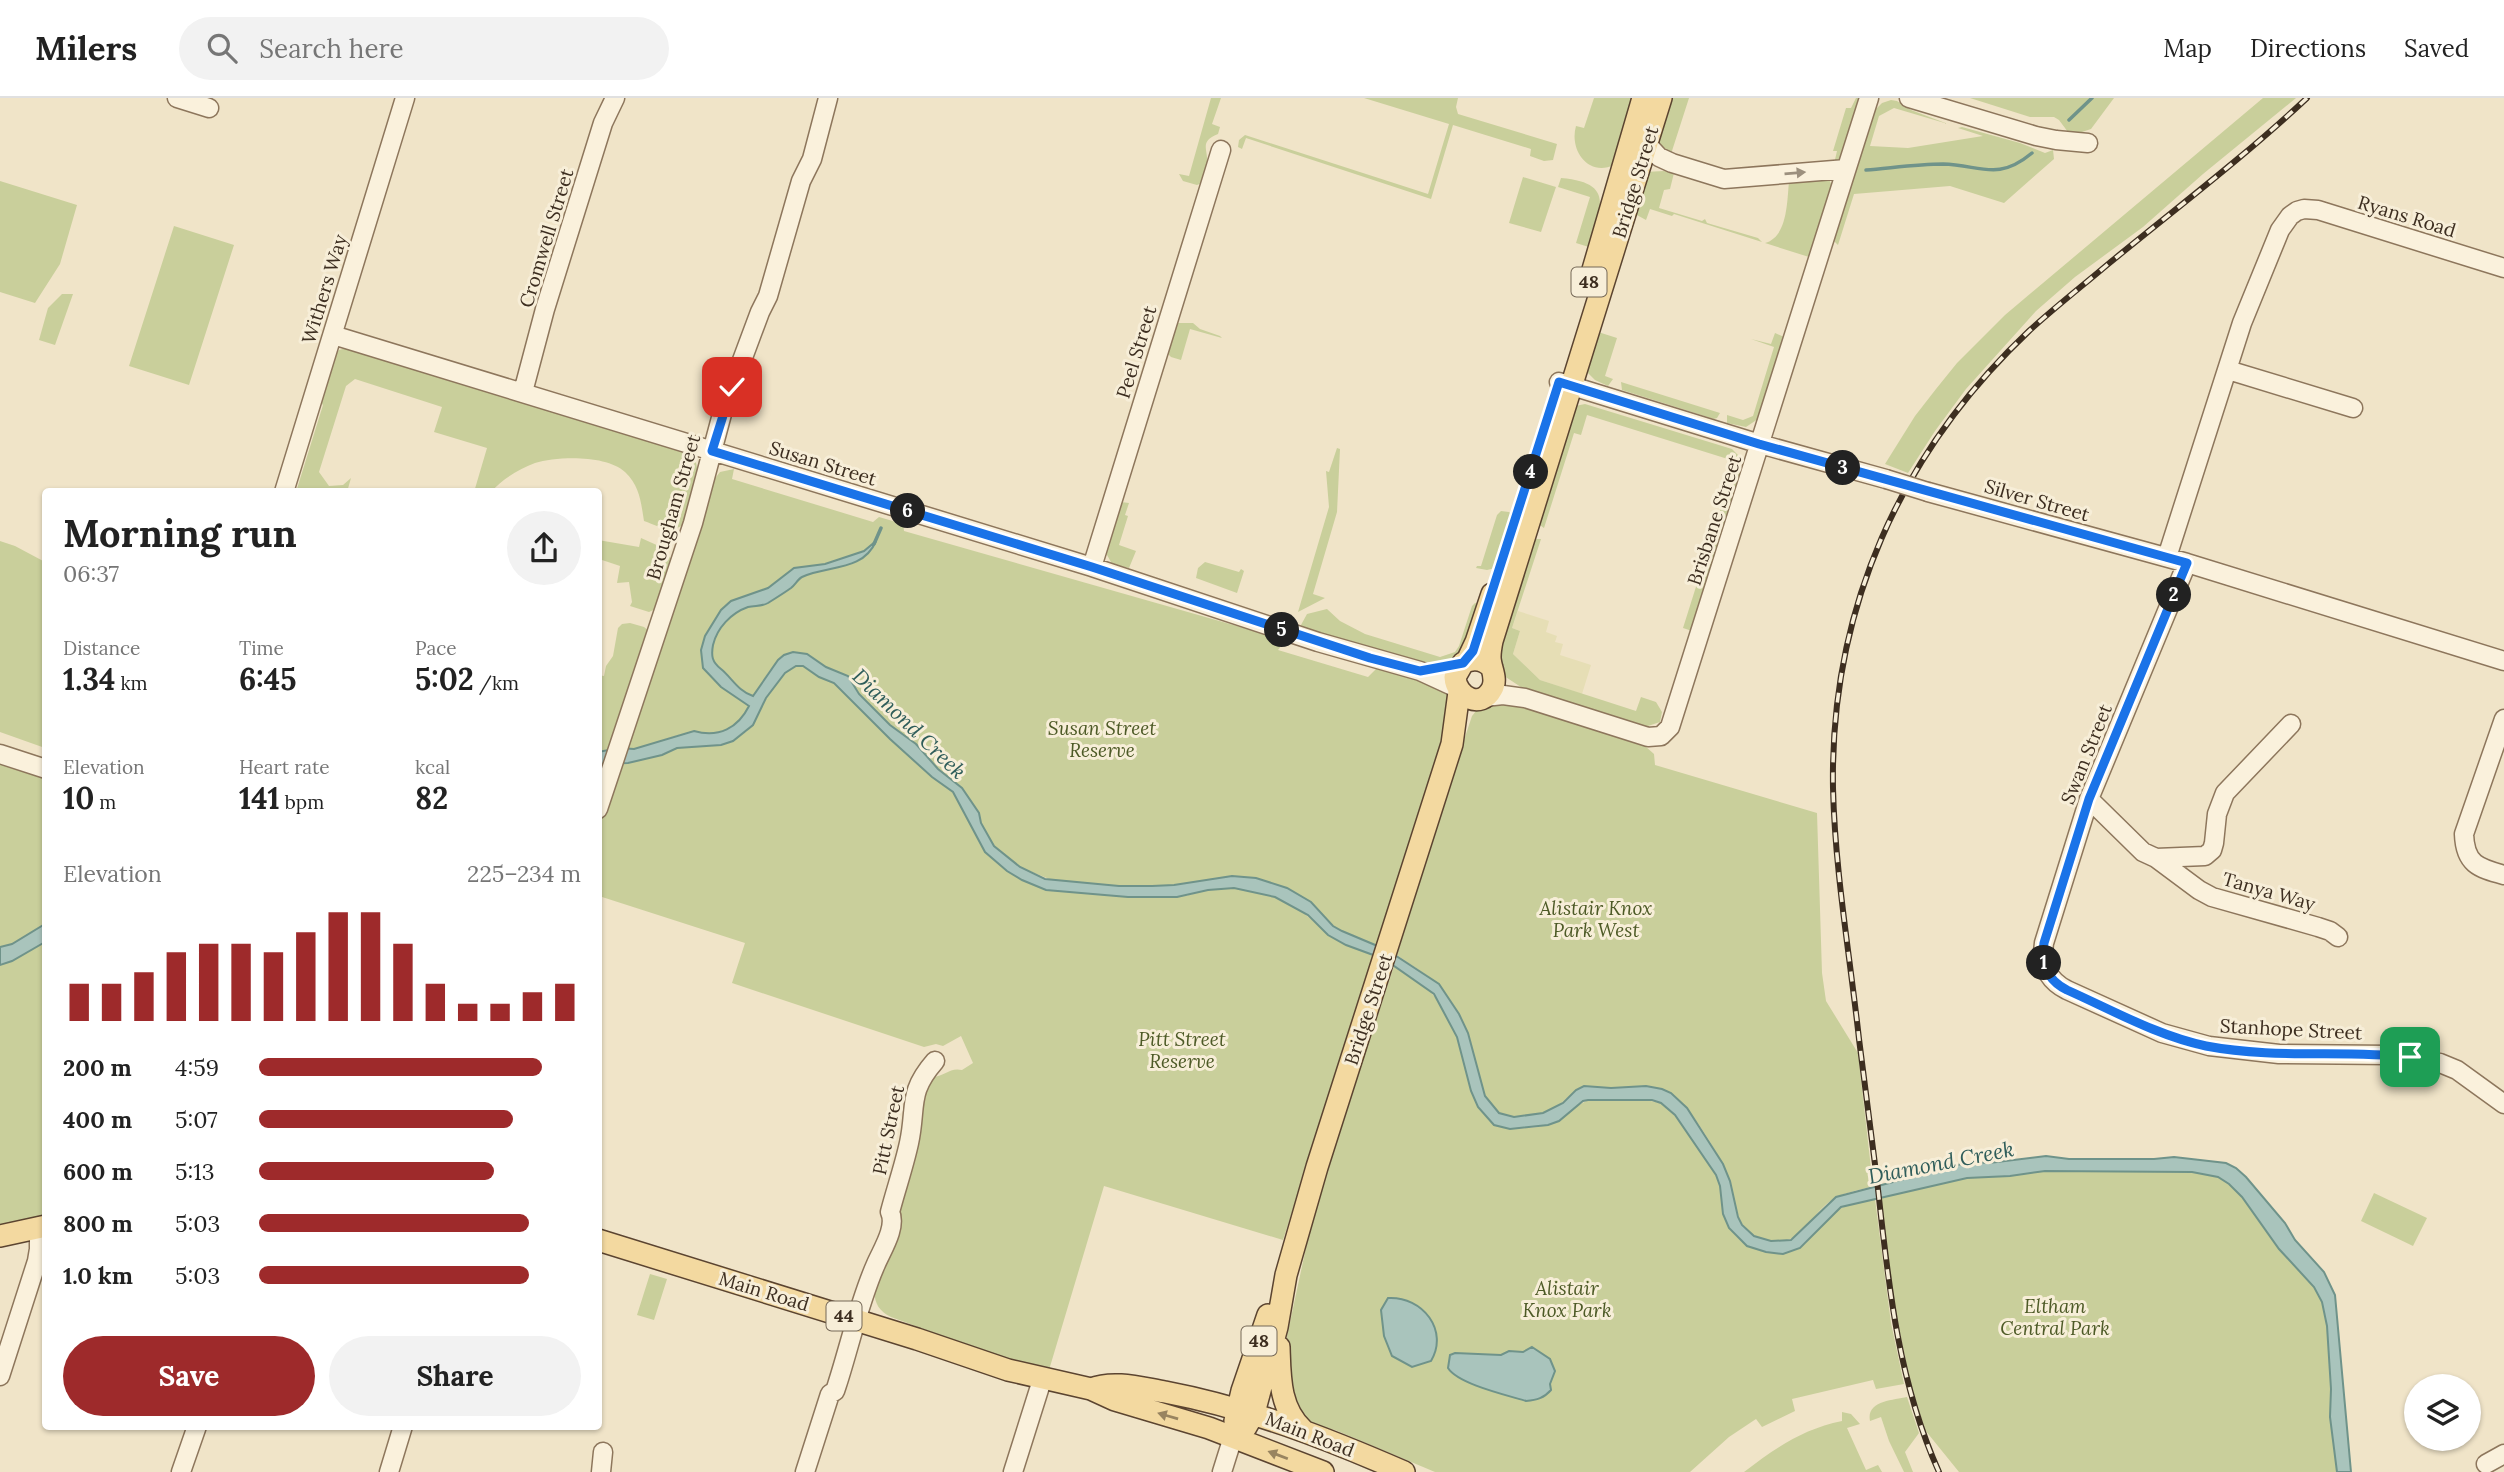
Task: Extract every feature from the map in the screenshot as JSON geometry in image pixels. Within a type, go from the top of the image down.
[{"type":"main road","name":"Bridge Street","points":[[1493,671],[1490,654],[1492,641],[1643,98]]},
{"type":"main road","name":"Bridge Street","points":[[1465,662],[1476,642],[1639,171],[1661,98]]},
{"type":"main road","points":[[1465,662],[1482,660],[1493,671]]},
{"type":"main road","name":"48","points":[[1458,690],[1455,677],[1465,662]]},
{"type":"main road","name":"48","points":[[1483,698],[1493,688],[1493,671]]},
{"type":"main road","name":"Bridge Street","points":[[1452,744],[1458,690]]},
{"type":"main road","points":[[1458,690],[1468,699],[1483,698]]},
{"type":"main road","name":"Bridge Street","points":[[1246,1411],[1277,1327],[1286,1275],[1320,1156],[1452,744],[1468,713],[1483,698]]},
{"type":"main road","points":[[0,1236],[42,1226]]},
{"type":"main road","name":"Main Road","points":[[602,1241],[1042,1380],[1091,1389],[1115,1400],[1233,1437],[1323,1472]]},
{"type":"main road","name":"Bridge Street","points":[[1233,1437],[1246,1427],[1246,1411],[1264,1324],[1286,1275]]},
{"type":"main road","points":[[1277,1327],[1283,1396],[1290,1415],[1303,1430]]},
{"type":"main road","name":"Main Road","points":[[1091,1389],[1106,1385],[1133,1387],[1246,1411],[1303,1430],[1404,1472]]},
{"type":"street","points":[[177,98],[209,108]]},
{"type":"street","name":"Withers Way","points":[[285,488],[405,98]]},
{"type":"street","name":"Cromwell Street","points":[[523,392],[545,309],[603,123],[615,98]]},
{"type":"street","name":"Brougham Street","points":[[602,799],[693,523],[734,379],[768,296],[801,181],[812,159],[828,98]]},
{"type":"street","name":"Brisbane Street","points":[[1483,698],[1503,695],[1525,698],[1643,736],[1657,737],[1667,730],[1869,98]]},
{"type":"street","points":[[1909,98],[2036,136],[2066,142],[2088,142]]},
{"type":"street","points":[[1647,144],[1655,154],[1672,163],[1724,178],[1846,169]]},
{"type":"street","name":"Peel Street","points":[[1092,567],[1222,149]]},
{"type":"street","points":[[1639,171],[1672,163]]},
{"type":"street","name":"Ryans Road","points":[[2228,370],[2246,312],[2280,230],[2286,220],[2297,211],[2318,210],[2504,268]]},
{"type":"street","name":"Susan Street","points":[[333,335],[1092,567],[1318,642],[1420,671],[1458,690]]},
{"type":"street","points":[[2167,557],[2228,370],[2353,408]]},
{"type":"street","name":"Silver Street","points":[[1565,384],[1759,444],[2167,557],[2504,660]]},
{"type":"street","name":"Swan Street","points":[[2044,966],[2044,943],[2089,799],[2187,563]]},
{"type":"street","name":"Susan Street","points":[[1420,671],[1465,662]]},
{"type":"street","name":"Brisbane Street","points":[[1493,671],[1525,698]]},
{"type":"street","points":[[2504,719],[2464,834],[2466,854],[2471,861],[2479,867],[2504,875]]},
{"type":"street","points":[[2155,858],[2205,856],[2212,850],[2217,814],[2225,793],[2291,724]]},
{"type":"street","points":[[0,754],[42,768]]},
{"type":"street","name":"Tanya Way","points":[[2089,799],[2143,852],[2199,890],[2212,897],[2330,931],[2337,937]]},
{"type":"street","name":"Stanhope Street","points":[[2044,966],[2057,985],[2185,1040],[2209,1046],[2279,1054],[2410,1057],[2440,1063],[2457,1070],[2504,1104]]},
{"type":"street","name":"Pitt Street","points":[[805,1472],[830,1394],[838,1385],[852,1319],[889,1232],[892,1219],[890,1212],[908,1144],[913,1098],[920,1081],[935,1061]]},
{"type":"street","points":[[0,1376],[37,1261],[42,1226]]},
{"type":"street","points":[[1013,1472],[1042,1380]]},
{"type":"street","points":[[181,1472],[196,1430]]},
{"type":"street","points":[[389,1472],[403,1430]]},
{"type":"street","name":"Bridge Street","points":[[1222,1472],[1233,1437]]},
{"type":"street","points":[[601,1472],[603,1452]]},
{"type":"street","points":[[2486,1464],[2504,1454]]},
{"type":"shaded area","points":[[1518,611],[1549,621],[1546,632],[1557,636],[1555,642],[1563,644],[1560,655],[1591,665],[1582,694],[1540,680],[1513,654],[1520,631],[1512,628]]},
{"type":"green space","points":[[1211,98],[1221,98],[1212,124],[1220,127],[1218,134],[1206,143],[1206,170],[1202,183],[1197,185],[1183,181],[1179,174],[1189,176]]},
{"type":"green space","points":[[1364,98],[1458,98],[1458,114],[1557,144],[1553,160],[1544,161],[1530,156],[1531,149],[1453,125],[1431,199],[1246,138],[1242,149],[1238,147],[1239,140],[1245,135],[1428,194],[1449,124]]},
{"type":"green space","points":[[1594,98],[1635,98],[1614,165],[1605,168],[1589,164],[1578,152],[1575,144],[1576,126],[1584,128]]},
{"type":"green space","points":[[1667,98],[1689,98],[1671,154],[1657,150]]},
{"type":"green space","points":[[1856,98],[1862,98],[1841,159],[1834,164],[1837,151],[1833,151],[1846,108],[1851,108]]},
{"type":"green space","points":[[1970,98],[2114,98],[2091,129],[2076,134],[2068,132],[2054,117],[2030,117]]},
{"type":"green space","points":[[2263,98],[2296,98],[2143,227],[2075,277],[2036,311],[1966,389],[1908,473],[1885,464],[1915,416],[1936,389],[1957,363],[2005,315]]},
{"type":"green space","points":[[1891,100],[1948,124],[1894,108],[1879,116],[1870,146],[1908,148],[1983,136],[1958,128],[1962,127],[2045,153],[2053,150],[2054,159],[2004,203],[1950,186],[1854,194],[1838,245],[1833,240],[1874,111],[1882,103]]},
{"type":"green space","points":[[1645,172],[1674,173],[1670,189],[1664,190],[1659,208],[1702,221],[1705,219],[1707,223],[1758,238],[1762,242],[1674,214],[1672,216],[1650,209],[1646,220],[1635,214]]},
{"type":"green space","points":[[1523,177],[1556,187],[1541,232],[1509,223]]},
{"type":"green space","points":[[1828,177],[1832,186],[1809,257],[1765,243],[1773,239],[1782,226],[1787,208],[1789,182]]},
{"type":"green space","points":[[1561,178],[1590,185],[1597,192],[1600,209],[1592,248],[1576,243],[1590,197],[1558,187]]},
{"type":"green space","points":[[0,181],[77,205],[60,264],[35,303],[0,292]]},
{"type":"green space","points":[[174,226],[234,245],[189,385],[129,366]]},
{"type":"green space","points":[[62,294],[73,294],[55,345],[39,340],[48,308]]},
{"type":"green space","points":[[1177,323],[1193,323],[1200,329],[1222,338],[1190,329],[1181,360],[1171,357],[1167,353]]},
{"type":"green space","points":[[1595,331],[1617,338],[1605,376],[1613,379],[1608,386],[1595,380],[1585,370]]},
{"type":"green space","points":[[1775,333],[1784,337],[1758,419],[1746,427],[1727,423],[1727,415],[1743,420],[1753,416],[1774,347],[1751,339],[1771,344]]},
{"type":"green space","points":[[346,348],[689,452],[697,467],[697,477],[684,524],[669,529],[644,521],[634,483],[625,472],[607,462],[569,458],[535,463],[512,474],[495,488],[475,488],[487,448],[434,432],[442,407],[355,379],[346,386],[319,472],[329,486],[343,485],[351,478],[348,488],[297,488],[323,405],[319,401],[334,356],[339,350]]},
{"type":"green space","points":[[1621,382],[1720,413],[1714,419],[1622,390]]},
{"type":"green space","points":[[1585,404],[1732,449],[1741,458],[1740,476],[1692,631],[1683,628],[1734,466],[1731,460],[1587,415],[1581,435],[1574,433],[1544,528],[1537,523],[1575,406]]},
{"type":"green space","points":[[1337,448],[1340,449],[1337,512],[1313,594],[1325,598],[1298,612],[1329,507],[1326,471],[1329,472]]},
{"type":"green space","name":"Susan Street Reserve","points":[[734,469],[732,479],[873,522],[879,517],[903,524],[904,531],[1286,640],[1278,650],[1368,677],[1377,668],[1439,687],[1450,695],[1443,737],[1411,834],[1390,918],[1377,945],[1361,941],[1333,926],[1311,902],[1288,888],[1256,878],[1232,876],[1174,885],[1119,886],[1054,881],[1020,867],[994,846],[981,823],[979,813],[962,788],[938,769],[916,744],[890,725],[859,694],[848,676],[826,667],[807,654],[792,652],[770,670],[753,696],[742,720],[733,728],[714,733],[682,734],[634,749],[623,748],[713,481],[720,472]]},
{"type":"green space","points":[[1121,502],[1129,503],[1119,545],[1136,551],[1129,568],[1112,564],[1106,553]]},
{"type":"green space","points":[[1501,511],[1512,515],[1495,568],[1476,568],[1481,566],[1497,515]]},
{"type":"green space","points":[[641,538],[661,547],[673,561],[658,608],[649,612],[630,606],[632,602],[629,582],[617,583],[620,566],[602,560],[602,541],[639,547]]},
{"type":"green space","points":[[1541,539],[1512,628],[1520,631],[1513,654],[1540,680],[1636,711],[1641,697],[1656,702],[1662,712],[1660,722],[1645,727],[1524,689],[1501,674],[1495,660],[1529,543]]},
{"type":"green space","points":[[0,541],[42,560],[42,747],[0,732]]},
{"type":"green space","points":[[1205,562],[1244,571],[1237,593],[1196,578],[1198,568]]},
{"type":"green space","points":[[1475,603],[1481,605],[1469,643],[1453,661],[1442,663],[1380,652],[1302,628],[1301,625],[1307,614],[1327,609],[1340,621],[1365,634],[1440,657],[1455,652],[1459,646]]},
{"type":"green space","points":[[630,623],[649,631],[614,749],[602,751],[602,676],[613,656],[618,628],[622,624]]},
{"type":"green space","name":"Pitt Street Reserve","points":[[803,666],[819,677],[834,682],[890,739],[953,792],[985,852],[1022,880],[1046,890],[1128,897],[1185,896],[1208,890],[1234,888],[1250,890],[1275,897],[1298,908],[1329,935],[1346,945],[1374,954],[1283,1240],[1104,1186],[1049,1370],[969,1346],[891,1317],[881,1310],[874,1291],[920,1097],[933,1077],[962,1070],[973,1063],[961,1036],[943,1046],[936,1044],[924,1047],[732,983],[745,943],[602,897],[602,815],[618,763],[662,755],[677,748],[721,745],[733,741],[747,731],[777,681],[790,668]]},
{"type":"green space","name":"Alistair Knox Park West","points":[[1510,702],[1645,746],[1654,754],[1655,765],[1817,813],[1822,973],[1826,1001],[1858,1053],[1873,1186],[1834,1199],[1790,1239],[1771,1241],[1758,1238],[1743,1225],[1728,1176],[1718,1156],[1693,1116],[1675,1097],[1667,1093],[1604,1087],[1574,1094],[1539,1115],[1518,1117],[1499,1113],[1482,1090],[1469,1036],[1451,1001],[1434,980],[1397,955],[1404,932],[1401,930],[1472,716],[1480,706]]},
{"type":"green space","points":[[0,760],[42,775],[42,1218],[0,1226]]},
{"type":"green space","name":"Alistair Knox Park","points":[[1394,966],[1427,988],[1441,1004],[1457,1037],[1468,1079],[1510,1129],[1539,1127],[1588,1100],[1641,1099],[1661,1103],[1682,1122],[1716,1175],[1723,1214],[1735,1235],[1747,1246],[1783,1254],[1805,1244],[1834,1211],[1875,1199],[1891,1323],[1904,1384],[1876,1389],[1873,1380],[1792,1399],[1795,1411],[1762,1427],[1756,1419],[1729,1437],[1690,1472],[1435,1472],[1335,1430],[1309,1424],[1295,1414],[1285,1351],[1312,1220],[1374,1017],[1377,1017]]},
{"type":"green space","name":"Eltham Central Park","points":[[2038,1161],[2227,1174],[2328,1303],[2344,1472],[1959,1472],[1925,1430],[1911,1385],[1894,1305],[1880,1189]]},
{"type":"green space","points":[[2374,1193],[2427,1218],[2413,1246],[2361,1221]]},
{"type":"green space","points":[[650,1274],[667,1279],[654,1320],[637,1315]]},
{"type":"green space","points":[[1907,1397],[1919,1433],[1905,1452],[1913,1472],[1904,1472],[1881,1417],[1870,1421],[1870,1414],[1876,1405]]},
{"type":"green space","points":[[1842,1412],[1851,1414],[1860,1424],[1847,1428],[1866,1470],[1878,1465],[1882,1472],[1744,1472],[1790,1440],[1842,1421]]},
{"type":"water","points":[[876,541],[870,551],[853,563],[802,577],[768,603],[748,607],[731,617],[721,627],[713,645],[716,664],[739,688],[753,696],[778,660],[793,652],[807,654],[826,667],[848,676],[859,694],[890,725],[916,744],[938,769],[962,788],[979,813],[981,823],[994,846],[1020,867],[1045,879],[1119,886],[1152,886],[1232,876],[1256,878],[1287,888],[1311,902],[1333,926],[1387,950],[1439,984],[1468,1033],[1485,1096],[1499,1113],[1514,1117],[1543,1113],[1563,1103],[1584,1086],[1646,1086],[1671,1093],[1687,1108],[1723,1164],[1730,1181],[1738,1217],[1754,1236],[1771,1241],[1791,1240],[1836,1197],[1969,1162],[1989,1163],[2046,1156],[2069,1159],[2174,1157],[2226,1163],[2236,1168],[2324,1272],[2335,1295],[2351,1472],[2337,1472],[2330,1417],[2327,1326],[2322,1302],[2314,1287],[2279,1249],[2242,1197],[2218,1177],[2192,1172],[2045,1171],[1967,1178],[1841,1207],[1800,1248],[1783,1254],[1766,1252],[1747,1246],[1729,1228],[1723,1214],[1716,1175],[1675,1115],[1661,1103],[1652,1100],[1588,1100],[1583,1101],[1559,1121],[1548,1125],[1510,1129],[1494,1125],[1478,1107],[1471,1091],[1457,1037],[1434,994],[1384,959],[1346,945],[1328,935],[1308,915],[1275,897],[1234,888],[1177,897],[1128,897],[1046,890],[1022,880],[985,852],[953,792],[890,739],[834,683],[803,666],[796,666],[785,673],[766,698],[753,725],[733,741],[721,745],[677,748],[662,755],[628,763],[602,764],[602,751],[634,749],[694,731],[719,732],[733,725],[749,706],[721,687],[703,668],[701,650],[705,636],[721,610],[731,601],[768,588],[794,568],[825,564],[864,551]]},
{"type":"water","points":[[42,926],[42,944],[0,965],[0,947],[12,944]]},
{"type":"water","points":[[1388,1298],[1412,1303],[1429,1317],[1437,1338],[1431,1361],[1412,1367],[1392,1356],[1384,1336],[1381,1310]]},
{"type":"water","points":[[1532,1347],[1550,1359],[1555,1371],[1550,1384],[1551,1390],[1537,1399],[1526,1401],[1483,1388],[1453,1374],[1448,1368],[1450,1355],[1455,1353],[1501,1355],[1509,1351],[1523,1352]]},
{"type":"waterway","points":[[2069,120],[2092,98]]},
{"type":"waterway","points":[[1866,170],[1943,164],[1989,170],[2009,167],[2032,153]]},
{"type":"waterway","points":[[874,544],[881,528]]},
{"type":"railway","points":[[1939,1472],[1913,1401],[1896,1329],[1837,851],[1833,788],[1835,722],[1844,659],[1860,597],[1882,538],[1910,482],[1944,429],[1983,378],[2048,314],[2234,162],[2307,98]]},
{"type":"route","points":[[732,387],[712,451],[1092,567],[1344,650],[1420,671],[1463,663],[1473,651],[1559,382],[1759,444],[2187,563],[2089,799],[2044,943],[2044,966],[2057,985],[2067,990],[2162,1033],[2200,1044],[2279,1054],[2374,1054],[2410,1057]]},
{"type":"water label","name":"Diamond Creek","points":[[909,724]]},
{"type":"water label","name":"Diamond Creek","points":[[1941,1163]]}]
